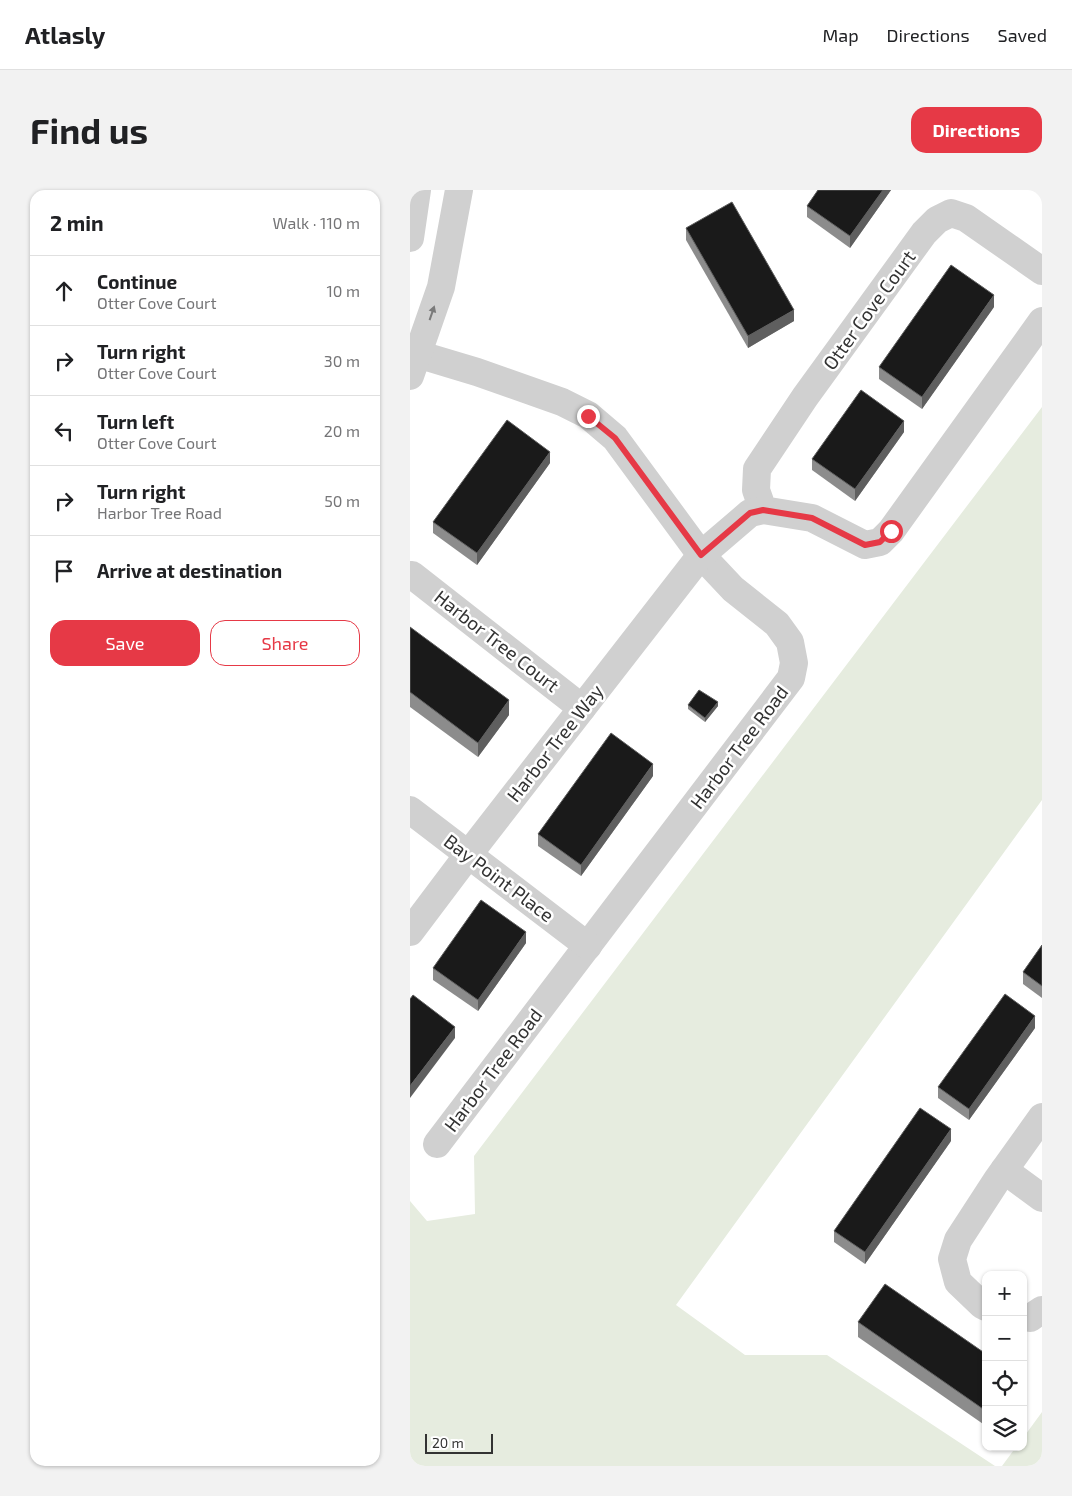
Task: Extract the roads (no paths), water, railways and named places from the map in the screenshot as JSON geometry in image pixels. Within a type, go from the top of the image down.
[{"type":"street","points":[[410,238],[417,190]]},
{"type":"street","points":[[413,361],[441,287],[459,190]]},
{"type":"street","name":"Otter Cove Court","points":[[763,510],[756,490],[756,469],[805,397],[924,233],[937,220],[951,213],[966,218],[1042,271]]},
{"type":"street","points":[[701,555],[750,513],[763,510],[812,518],[865,545],[880,542],[891,531],[1042,321]]},
{"type":"street","name":"Harbor Tree Road","points":[[413,361],[477,372],[562,402],[588,416],[615,438],[701,555],[733,589],[777,624],[790,642],[794,663],[791,678],[437,1144]]},
{"type":"street","name":"Harbor Tree Way","points":[[410,932],[701,555]]},
{"type":"street","name":"Harbor Tree Court","points":[[412,575],[582,708]]},
{"type":"street","name":"Bay Point Place","points":[[410,810],[588,946]]},
{"type":"street","points":[[982,1305],[958,1282],[952,1260],[958,1240],[1004,1170],[1042,1118]]},
{"type":"street","points":[[1004,1170],[1042,1198]]},
{"type":"street","points":[[1027,1318],[1030,1318],[1042,1310]]}]
